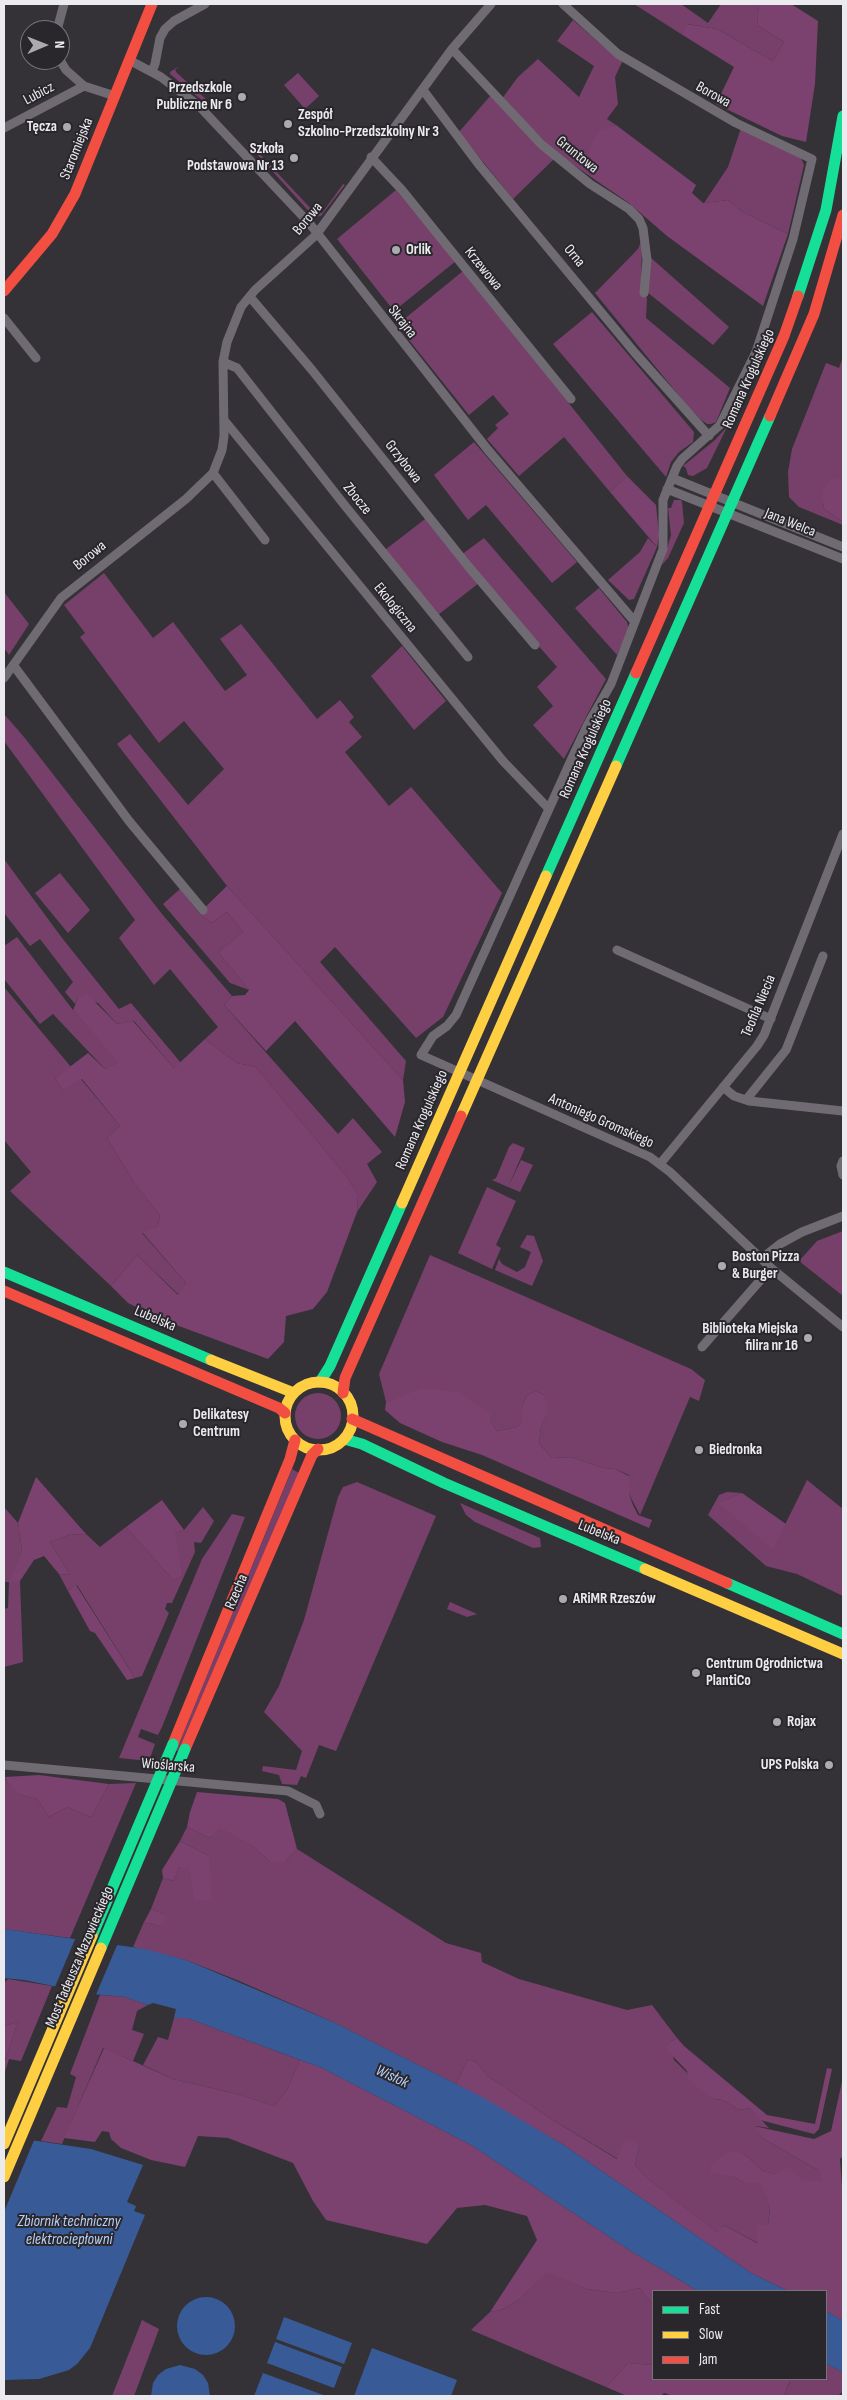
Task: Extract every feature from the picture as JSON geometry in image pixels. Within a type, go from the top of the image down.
[{"type":"main road","name":"Staromiejska","points":[[4,291],[47,240],[65,212],[78,186],[152,4]]},
{"type":"main road","name":"Romana Krogulskiego","points":[[320,1382],[330,1366],[795,309],[826,210],[843,116]]},
{"type":"main road","points":[[343,1393],[345,1378],[814,314],[843,215]]},
{"type":"main road","name":"Lubelska","points":[[4,1272],[270,1385],[294,1392]]},
{"type":"main road","points":[[4,1291],[279,1408],[285,1413]]},
{"type":"main road","points":[[320,1382],[331,1384],[343,1393],[351,1407],[352,1419],[344,1438],[330,1448],[318,1449],[305,1447],[295,1440],[288,1431],[285,1413],[288,1400],[294,1392],[305,1385],[320,1382]]},
{"type":"main road","name":"Lubelska","points":[[352,1419],[843,1634]]},
{"type":"main road","name":"Lubelska","points":[[344,1438],[362,1444],[453,1487],[843,1654]]},
{"type":"main road","name":"Rzecha","points":[[173,1744],[290,1459],[295,1440]]},
{"type":"main road","name":"Rzecha","points":[[185,1749],[312,1455],[318,1449]]},
{"type":"main road","name":"Most Tadeusza Mazowieckiego","points":[[4,2144],[173,1744]]},
{"type":"main road","name":"Most Tadeusza Mazowieckiego","points":[[4,2177],[185,1749]]},
{"type":"street","points":[[60,20],[64,4]]},
{"type":"street","name":"Borowa","points":[[4,678],[14,666],[36,630],[61,598],[186,499],[213,473],[222,450],[224,420],[223,362],[227,342],[236,319],[250,297],[316,235],[371,157],[452,49],[490,4]]},
{"type":"street","name":"Borowa","points":[[562,4],[600,39],[633,63],[735,123],[812,159],[793,239],[760,340],[724,419],[709,436]]},
{"type":"street","points":[[152,71],[160,38],[165,29],[174,21],[201,6]]},
{"type":"street","name":"Gruntowa","points":[[452,49],[541,144],[590,184],[629,209],[639,219],[643,228],[647,260],[644,294]]},
{"type":"street","name":"Skrajna","points":[[130,60],[152,71],[199,106],[310,224],[316,235],[488,450],[634,622]]},
{"type":"street","points":[[66,70],[84,86],[115,96]]},
{"type":"street","name":"Lubicz","points":[[4,128],[84,86]]},
{"type":"street","name":"Orna","points":[[423,90],[480,166],[635,353],[709,436]]},
{"type":"street","name":"Krzewowa","points":[[371,157],[402,190],[571,399]]},
{"type":"street","name":"Grzybowa","points":[[250,297],[318,377],[473,572],[535,645]]},
{"type":"street","points":[[4,318],[36,358]]},
{"type":"street","name":"Zbocze","points":[[223,362],[238,368],[340,500],[468,657]]},
{"type":"street","name":"Ekologiczna","points":[[224,420],[503,761],[549,809]]},
{"type":"street","points":[[549,809],[588,724],[611,684],[663,549],[662,511],[667,488],[682,458],[709,436]]},
{"type":"street","points":[[213,473],[265,540]]},
{"type":"street","name":"Jana Welca","points":[[672,478],[843,547]]},
{"type":"street","name":"Jana Welca","points":[[667,488],[843,559]]},
{"type":"street","points":[[14,666],[129,821],[203,910]]},
{"type":"street","name":"Antoniego Gromskiego","points":[[549,809],[456,1015],[447,1026],[433,1036],[421,1055],[642,1153],[660,1164],[771,1268],[843,1327]]},
{"type":"street","name":"Teofila Niecia","points":[[660,1164],[757,1046],[770,1019],[843,834]]},
{"type":"street","points":[[617,950],[770,1019]]},
{"type":"street","points":[[746,1100],[786,1050],[823,956]]},
{"type":"street","points":[[723,1087],[734,1096],[746,1100],[843,1111]]},
{"type":"street","points":[[843,1161],[843,1175]]},
{"type":"street","points":[[761,1259],[771,1250],[794,1236],[843,1216]]},
{"type":"street","points":[[702,1347],[771,1268]]},
{"type":"street","name":"Wioślarska","points":[[4,1765],[288,1791],[316,1805],[320,1814]]},
{"type":"shaded area","points":[[634,4],[681,4],[708,23],[721,4],[759,4],[757,25],[784,42],[773,61],[717,29],[688,24],[681,34]]},
{"type":"shaded area","points":[[759,4],[791,4],[818,21],[815,84],[806,142],[782,136],[716,104],[734,67],[681,34],[687,24],[717,29],[773,61],[784,42],[757,25]]},
{"type":"shaded area","points":[[573,20],[605,48],[623,60],[615,77],[618,104],[607,119],[616,125],[599,131],[588,170],[591,177],[558,154],[501,100],[518,77],[538,59],[579,97],[594,66],[557,41]]},
{"type":"shaded area","points":[[179,66],[175,70],[177,73],[207,100],[204,102],[170,74]]},
{"type":"shaded area","points":[[298,73],[319,96],[305,109],[284,85]]},
{"type":"shaded area","points":[[491,95],[554,159],[513,199],[459,132]]},
{"type":"shaded area","points":[[616,125],[696,185],[692,193],[703,203],[728,200],[741,211],[788,234],[763,306],[667,236],[629,203],[591,177],[588,170],[589,150],[599,130]]},
{"type":"shaded area","points":[[741,128],[801,158],[804,165],[788,234],[741,211],[728,200],[704,203],[728,167]]},
{"type":"shaded area","points":[[250,147],[256,150],[314,212],[322,213],[343,184],[345,185],[321,216],[314,217],[256,153],[248,149]]},
{"type":"shaded area","name":"Orlik","points":[[396,190],[456,261],[394,311],[337,239]]},
{"type":"shaded area","points":[[642,239],[641,294],[647,298],[646,318],[730,388],[716,422],[711,424],[701,420],[685,403],[595,293],[638,249]]},
{"type":"shaded area","points":[[650,257],[729,327],[713,345],[647,292]]},
{"type":"shaded area","points":[[463,271],[627,476],[610,492],[564,437],[519,476],[487,439],[498,428],[495,425],[509,414],[493,395],[469,415],[397,325]]},
{"type":"shaded area","points":[[592,312],[694,432],[693,442],[679,452],[671,462],[666,477],[553,344]]},
{"type":"shaded area","points":[[843,357],[843,480],[840,477],[823,490],[823,502],[824,509],[843,522],[843,525],[799,507],[789,497],[788,472],[792,449],[826,363],[839,368]]},
{"type":"shaded area","points":[[727,427],[707,468],[693,476],[688,475],[686,468],[683,466],[715,440]]},
{"type":"shaded area","points":[[474,442],[577,562],[552,583],[486,505],[468,520],[434,475]]},
{"type":"shaded area","points":[[627,476],[656,505],[659,535],[657,547],[610,492]]},
{"type":"shaded area","points":[[840,477],[843,480],[843,522],[824,509],[823,502],[823,490],[830,481]]},
{"type":"shaded area","points":[[674,500],[681,500],[682,502],[684,523],[668,558],[662,565],[671,535],[668,508],[671,508]]},
{"type":"shaded area","points":[[429,516],[461,555],[484,538],[606,679],[564,759],[533,725],[553,706],[537,687],[557,667],[509,612],[479,583],[434,618],[381,553]]},
{"type":"shaded area","points":[[648,538],[657,547],[634,599],[629,600],[608,580],[640,552]]},
{"type":"shaded area","points":[[104,573],[153,638],[173,622],[225,691],[247,675],[220,639],[241,624],[317,719],[340,700],[354,717],[349,722],[362,737],[345,752],[389,806],[411,787],[502,893],[443,1017],[416,1038],[335,947],[320,962],[406,1061],[403,1080],[227,886],[117,744],[130,734],[188,805],[224,769],[184,721],[159,743],[80,637],[85,633],[64,605]]},
{"type":"shaded area","points":[[599,588],[627,622],[629,629],[617,655],[575,608]]},
{"type":"shaded area","points":[[4,592],[29,624],[9,655],[4,648]]},
{"type":"shaded area","points":[[402,646],[446,701],[414,730],[371,676]]},
{"type":"shaded area","points":[[4,714],[162,914],[232,996],[224,1005],[338,1134],[353,1118],[382,1152],[367,1164],[377,1182],[357,1212],[358,1195],[347,1177],[256,1067],[237,1063],[205,1039],[218,1027],[170,969],[154,985],[119,938],[135,920],[4,741]]},
{"type":"shaded area","points":[[4,859],[62,938],[119,1009],[131,1003],[181,1063],[174,1068],[134,1021],[117,1024],[98,1003],[78,998],[75,1004],[65,992],[73,982],[40,939],[30,946],[4,913]]},
{"type":"shaded area","points":[[60,873],[90,910],[68,933],[35,893]]},
{"type":"shaded area","points":[[227,886],[403,1080],[405,1102],[395,1137],[295,1021],[266,1051],[224,1005],[232,996],[245,995],[249,990],[218,952],[243,932],[227,912],[211,923],[199,913]]},
{"type":"shaded area","points":[[180,889],[199,913],[211,923],[227,912],[243,932],[218,952],[249,990],[230,983],[163,904]]},
{"type":"shaded area","points":[[17,937],[73,1010],[119,1062],[105,1069],[53,1014],[40,1024],[4,979],[4,946]]},
{"type":"shaded area","points":[[4,987],[71,1067],[55,1078],[63,1091],[81,1079],[120,1126],[107,1138],[135,1184],[160,1215],[158,1226],[142,1233],[186,1283],[179,1295],[137,1255],[111,1286],[10,1191],[31,1172],[4,1140]]},
{"type":"shaded area","points":[[86,993],[117,1024],[133,1021],[174,1068],[205,1039],[237,1063],[256,1067],[347,1177],[358,1195],[357,1212],[327,1292],[313,1309],[286,1316],[284,1342],[268,1359],[160,1319],[128,1303],[111,1286],[137,1255],[178,1295],[186,1283],[142,1232],[158,1226],[160,1215],[135,1184],[107,1138],[120,1126],[82,1079],[63,1091],[55,1078],[88,1053],[105,1069],[118,1062],[73,1010],[78,998]]},
{"type":"shaded area","points":[[513,1143],[525,1148],[508,1187],[492,1180],[496,1178],[509,1147]]},
{"type":"shaded area","points":[[521,1160],[533,1165],[520,1192],[508,1187]]},
{"type":"shaded area","points":[[487,1187],[516,1201],[496,1245],[501,1248],[492,1269],[458,1253]]},
{"type":"shaded area","points":[[843,1231],[843,1296],[799,1261],[817,1241]]},
{"type":"shaded area","points":[[527,1235],[534,1236],[543,1261],[532,1286],[495,1270],[499,1259],[502,1264],[517,1272],[525,1267],[531,1252],[520,1247]]},
{"type":"shaded area","points":[[430,1255],[691,1369],[705,1380],[699,1401],[690,1397],[640,1515],[629,1494],[629,1475],[615,1469],[604,1468],[571,1457],[552,1458],[539,1444],[541,1426],[546,1416],[544,1395],[536,1391],[527,1395],[522,1407],[522,1423],[517,1427],[497,1431],[490,1421],[410,1394],[386,1402],[379,1374]]},
{"type":"shaded area","points":[[422,1388],[459,1392],[490,1414],[490,1421],[497,1431],[517,1427],[522,1423],[522,1407],[527,1395],[536,1391],[544,1395],[547,1403],[546,1416],[541,1426],[539,1444],[552,1458],[571,1457],[604,1468],[615,1469],[629,1476],[629,1494],[633,1505],[638,1515],[652,1520],[649,1528],[482,1455],[442,1442],[400,1423],[385,1410],[386,1402]]},
{"type":"shaded area","points":[[318,1393],[331,1397],[337,1403],[341,1416],[337,1429],[331,1435],[318,1439],[305,1435],[299,1429],[295,1416],[299,1403],[305,1397]]},
{"type":"shaded area","points":[[292,1469],[299,1473],[178,1751],[176,1751]]},
{"type":"shaded area","points":[[36,1477],[86,1534],[69,1535],[50,1542],[70,1575],[59,1574],[44,1556],[34,1560],[20,1581],[9,1582],[22,1550],[18,1523]]},
{"type":"shaded area","points":[[807,1480],[843,1509],[843,1596],[797,1574],[766,1566],[708,1515],[719,1495],[727,1492],[742,1493],[719,1503],[773,1549]]},
{"type":"shaded area","points":[[357,1482],[436,1516],[336,1751],[319,1745],[306,1778],[301,1776],[297,1785],[282,1784],[279,1775],[262,1771],[263,1766],[296,1770],[302,1751],[264,1712],[279,1686],[304,1620],[338,1497],[343,1487]]},
{"type":"shaded area","points":[[742,1493],[786,1524],[773,1550],[718,1503]]},
{"type":"shaded area","points":[[162,1500],[184,1530],[175,1533],[183,1575],[174,1581],[126,1527]]},
{"type":"shaded area","points":[[460,1503],[540,1538],[541,1547],[533,1548],[475,1522],[466,1515]]},
{"type":"shaded area","points":[[4,1507],[18,1523],[22,1550],[10,1581],[20,1581],[23,1662],[4,1667],[4,1609],[8,1608],[9,1582],[4,1582]]},
{"type":"shaded area","points":[[203,1507],[214,1521],[201,1543],[194,1542],[195,1552],[172,1603],[167,1603],[165,1609],[169,1613],[142,1676],[135,1678],[77,1585],[68,1591],[59,1574],[70,1575],[50,1542],[69,1535],[86,1534],[100,1547],[126,1527],[174,1581],[183,1575],[174,1533],[184,1530]]},
{"type":"shaded area","points":[[232,1514],[245,1517],[162,1727],[158,1735],[141,1729],[138,1737],[155,1744],[149,1761],[119,1758],[202,1559]]},
{"type":"shaded area","points":[[76,1585],[135,1678],[127,1680],[95,1633],[90,1631],[68,1591]]},
{"type":"shaded area","points":[[450,1602],[477,1614],[467,1617],[447,1609]]},
{"type":"shaded area","points":[[39,1775],[109,1784],[91,1817],[67,1807],[49,1817],[37,1799],[21,1795],[14,1790],[5,1777]]},
{"type":"shaded area","points":[[4,1777],[21,1795],[37,1799],[49,1817],[67,1807],[91,1817],[109,1784],[136,1783],[70,1938],[4,1929]]},
{"type":"shaded area","points":[[197,1792],[278,1799],[285,1803],[297,1849],[285,1862],[270,1862],[254,1847],[220,1828],[210,1838],[187,1827]]},
{"type":"shaded area","points":[[187,1827],[210,1838],[220,1827],[254,1847],[270,1862],[285,1862],[297,1849],[446,1943],[481,1953],[482,1962],[519,1979],[627,2010],[652,2005],[677,2038],[670,2042],[674,2060],[714,2099],[723,2100],[739,2110],[750,2108],[769,2128],[755,2126],[762,2138],[818,2170],[824,2181],[803,2181],[763,2171],[743,2153],[732,2176],[744,2183],[760,2182],[770,2208],[768,2225],[757,2225],[758,2243],[724,2225],[719,2234],[647,2178],[635,2165],[639,2148],[618,2159],[548,2117],[488,2076],[476,2062],[468,2059],[456,2084],[333,2022],[237,1980],[186,1960],[133,1947],[144,1922],[159,1926],[164,1914],[151,1909],[163,1878],[174,1881],[179,1867],[189,1867],[209,1856],[180,1841]]},
{"type":"shaded area","points":[[180,1841],[209,1856],[212,1900],[194,1900],[189,1867],[179,1867],[174,1881],[163,1878],[162,1870]]},
{"type":"shaded area","points":[[151,1909],[164,1914],[165,1922],[159,1926],[144,1922]]},
{"type":"shaded area","points":[[8,1979],[52,1986],[21,2061],[9,2059],[4,2075],[4,2063],[18,2022],[4,2026],[4,1983]]},
{"type":"shaded area","points":[[100,1995],[125,1997],[148,2005],[137,2011],[132,2030],[144,2034],[133,2061],[103,2048],[62,2144],[41,2141],[57,2107],[67,2108],[76,2077],[70,2074]]},
{"type":"shaded area","points":[[174,2018],[187,2018],[300,2060],[287,2090],[274,2106],[241,2095],[173,2079],[143,2065],[158,2037],[168,2040]]},
{"type":"shaded area","points":[[18,2022],[4,2063],[4,2026]]},
{"type":"shaded area","points":[[677,2038],[684,2046],[767,2115],[815,2124],[827,2068],[832,2069],[819,2129],[814,2134],[760,2120],[750,2108],[739,2110],[723,2100],[714,2099],[689,2081],[687,2071],[666,2049],[670,2042]]},
{"type":"shaded area","points":[[104,2048],[173,2079],[241,2095],[274,2106],[287,2090],[300,2060],[322,2068],[471,2145],[629,2250],[696,2290],[652,2290],[652,2304],[639,2288],[617,2293],[586,2289],[547,2272],[520,2299],[501,2310],[490,2312],[537,2240],[527,2216],[485,2205],[457,2208],[427,2244],[326,2220],[313,2201],[293,2163],[228,2138],[198,2136],[185,2167],[151,2160],[121,2148],[111,2139],[109,2132],[102,2131],[95,2142],[64,2138]]},
{"type":"shaded area","points":[[468,2059],[476,2062],[488,2076],[548,2117],[617,2159],[624,2140],[635,2141],[639,2148],[635,2165],[647,2178],[718,2233],[724,2225],[757,2243],[757,2225],[768,2225],[770,2208],[760,2183],[744,2183],[732,2176],[710,2173],[711,2164],[729,2151],[743,2153],[763,2171],[776,2174],[789,2167],[803,2181],[823,2181],[818,2170],[762,2138],[754,2126],[814,2139],[831,2131],[843,2077],[843,2156],[840,2159],[843,2200],[843,2321],[827,2312],[827,2290],[786,2290],[751,2273],[562,2144],[456,2084]]},
{"type":"shaded area","points":[[547,2271],[586,2289],[617,2293],[639,2288],[652,2304],[652,2365],[628,2363],[606,2387],[471,2330],[490,2312],[501,2310],[520,2299]]},
{"type":"shaded area","points":[[142,2320],[159,2329],[134,2396],[112,2396]]},
{"type":"shaded area","points":[[628,2363],[652,2365],[652,2380],[790,2381],[784,2396],[673,2396],[664,2393],[661,2396],[627,2396],[606,2387]]},
{"type":"shaded area","points":[[827,2364],[843,2372],[843,2391],[838,2396],[784,2396],[790,2382],[788,2380],[827,2380]]},
{"type":"water","name":"Wisłok","points":[[4,1929],[145,1949],[186,1960],[333,2022],[482,2097],[562,2144],[751,2273],[786,2290],[696,2290],[629,2250],[471,2145],[322,2068],[187,2018],[174,2018],[176,2009],[153,2003],[148,2005],[125,1997],[92,1994],[24,1980],[4,1978]]},
{"type":"water","name":"Zbiornik techniczny elektrociepłowni","points":[[4,2140],[31,2140],[91,2149],[143,2165],[127,2202],[136,2206],[134,2211],[145,2215],[90,2348],[77,2364],[69,2370],[39,2379],[4,2380]]},
{"type":"water","points":[[200,2297],[212,2297],[227,2305],[235,2320],[235,2332],[227,2347],[212,2355],[200,2355],[185,2347],[177,2332],[177,2320],[185,2305]]},
{"type":"water","points":[[827,2312],[843,2321],[843,2372],[827,2364]]},
{"type":"water","points":[[284,2317],[352,2343],[344,2364],[276,2339]]},
{"type":"water","points":[[275,2342],[342,2367],[334,2388],[267,2363]]},
{"type":"water","points":[[372,2348],[457,2380],[451,2396],[354,2396]]},
{"type":"water","points":[[180,2365],[195,2369],[203,2375],[208,2383],[210,2396],[151,2396],[153,2383],[158,2375],[166,2369]]},
{"type":"water","points":[[263,2373],[326,2396],[254,2396]]},
{"type":"pier","points":[[76,1937],[118,1943],[95,1997],[54,1989]]},
{"type":"pier","points":[[4,2137],[35,2138],[4,2212]]},
{"type":"traffic: fast","points":[[798,296],[826,210],[843,116]]},
{"type":"traffic: fast","points":[[616,766],[770,416]]},
{"type":"traffic: fast","points":[[546,876],[636,673]]},
{"type":"traffic: fast","points":[[320,1382],[330,1366],[402,1203]]},
{"type":"traffic: fast","points":[[4,1272],[211,1360]]},
{"type":"traffic: fast","points":[[344,1439],[362,1444],[444,1483],[645,1569]]},
{"type":"traffic: fast","points":[[727,1583],[843,1634]]},
{"type":"traffic: fast","points":[[92,1936],[173,1744]]},
{"type":"traffic: fast","points":[[101,1948],[185,1749]]},
{"type":"traffic: slow","points":[[461,1116],[616,766]]},
{"type":"traffic: slow","points":[[402,1203],[546,876]]},
{"type":"traffic: slow","points":[[211,1360],[294,1393]]},
{"type":"traffic: slow","points":[[319,1382],[332,1385],[343,1392],[350,1403],[353,1416],[350,1429],[343,1440],[332,1447],[319,1450],[306,1447],[295,1440],[288,1429],[285,1416],[288,1403],[295,1392],[306,1385],[319,1382]]},
{"type":"traffic: slow","points":[[645,1569],[843,1654]]},
{"type":"traffic: slow","points":[[4,2144],[92,1936]]},
{"type":"traffic: slow","points":[[4,2177],[101,1948]]},
{"type":"traffic: jam","points":[[4,291],[52,234],[75,194],[152,4]]},
{"type":"traffic: jam","points":[[770,416],[814,314],[843,215]]},
{"type":"traffic: jam","points":[[636,673],[784,336],[798,296]]},
{"type":"traffic: jam","points":[[343,1393],[345,1378],[461,1116]]},
{"type":"traffic: jam","points":[[4,1291],[279,1408],[285,1413]]},
{"type":"traffic: jam","points":[[352,1419],[727,1583]]},
{"type":"traffic: jam","points":[[173,1744],[290,1459],[295,1440]]},
{"type":"traffic: jam","points":[[185,1749],[312,1455],[318,1449]]},
{"type":"place","name":"Przedszkole Publiczne Nr 6","points":[[242,97]]},
{"type":"place","name":"Zespół Szkolno-Przedszkolny Nr 3","points":[[288,124]]},
{"type":"place","name":"Tęcza","points":[[67,127]]},
{"type":"place","name":"Szkoła Podstawowa Nr 13","points":[[294,158]]},
{"type":"place","name":"Orlik","points":[[396,250]]},
{"type":"place","name":"Boston Pizza & Burger","points":[[722,1266]]},
{"type":"place","name":"Biblioteka Miejska filira nr 16","points":[[808,1338]]},
{"type":"place","name":"Delikatesy Centrum","points":[[183,1424]]},
{"type":"place","name":"Biedronka","points":[[699,1450]]},
{"type":"place","name":"ARiMR Rzeszów","points":[[563,1599]]},
{"type":"place","name":"Centrum Ogrodnictwa PlantiCo","points":[[696,1673]]},
{"type":"place","name":"Rojax","points":[[777,1722]]},
{"type":"place","name":"UPS Polska","points":[[829,1765]]}]
